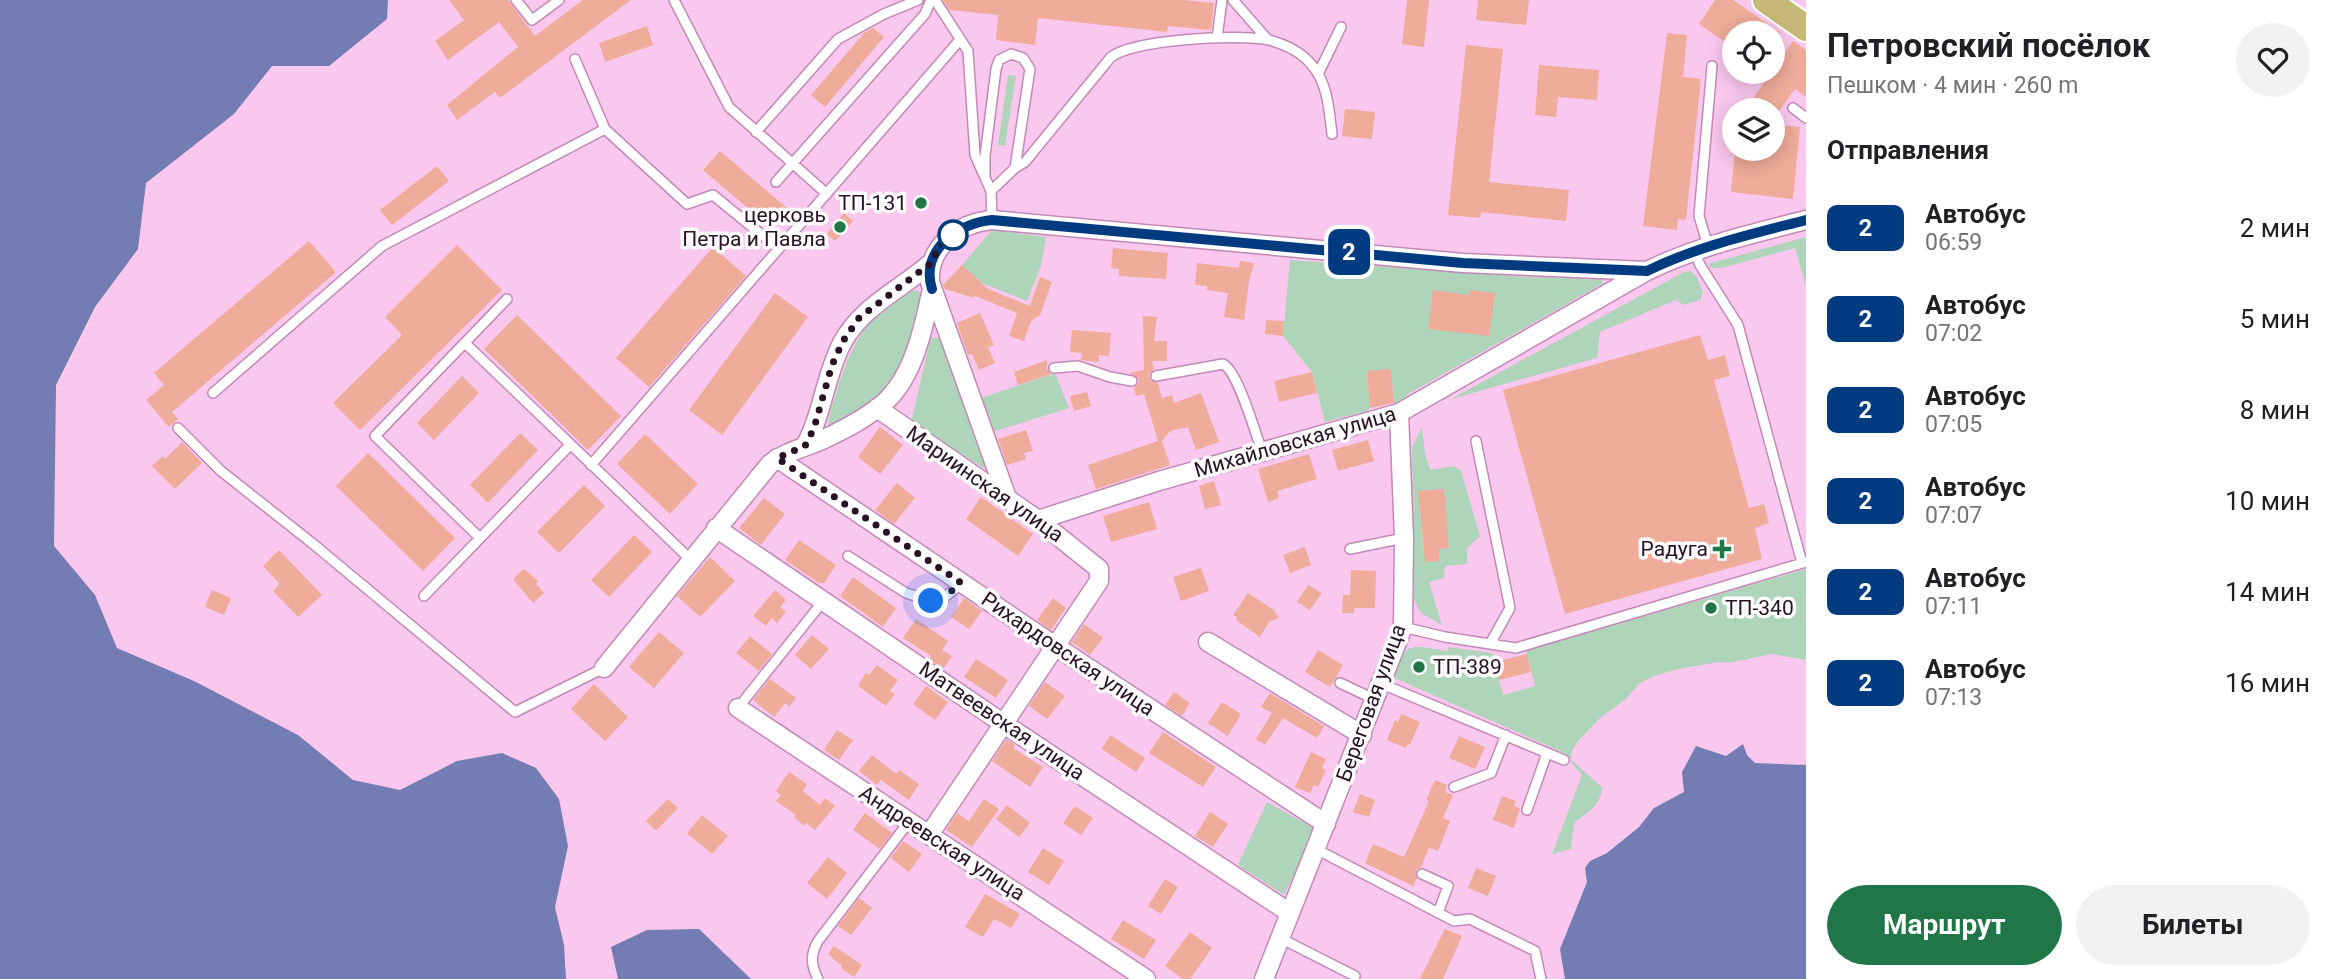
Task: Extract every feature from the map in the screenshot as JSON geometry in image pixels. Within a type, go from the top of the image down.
[{"type":"main road","points":[[1766,0],[1806,28]]},
{"type":"street","points":[[1007,498],[929,275],[931,263],[940,245],[968,224],[992,220],[1463,263],[1647,271]]},
{"type":"street","name":"Михайловская улица","points":[[1038,520],[1262,451],[1399,413],[1647,271],[1701,248],[1806,220]]},
{"type":"street","points":[[805,446],[814,428],[832,365],[843,341],[867,311],[931,263]]},
{"type":"street","points":[[604,668],[716,528],[777,458],[833,435],[877,408],[896,389],[925,322],[932,289]]},
{"type":"street","name":"Мариинская улица","points":[[877,408],[1038,520],[1099,569],[1099,581],[1055,646]]},
{"type":"street","name":"Береговая улица","points":[[1264,979],[1403,627],[1404,538],[1399,413]]},
{"type":"street","name":"Рихардовская улица","points":[[777,458],[1055,646],[1326,824]]},
{"type":"street","name":"Матвеевская улица","points":[[716,528],[1004,724],[1290,913]]},
{"type":"street","points":[[1208,642],[1362,735]]},
{"type":"street","points":[[929,835],[1055,646]]},
{"type":"street","name":"Андреевская улица","points":[[738,708],[1146,979]]},
{"type":"lane","points":[[516,0],[532,20],[559,0]]},
{"type":"lane","points":[[674,0],[729,107],[827,194]]},
{"type":"lane","points":[[756,132],[838,39],[884,14],[918,0]]},
{"type":"lane","points":[[776,182],[925,14],[933,0],[968,51],[975,155],[991,191],[992,220]]},
{"type":"lane","points":[[1217,38],[1222,0]]},
{"type":"lane","points":[[1233,0],[1268,40]]},
{"type":"lane","points":[[1318,74],[1341,27]]},
{"type":"lane","points":[[991,191],[1025,162],[1117,53],[1154,44],[1217,38],[1268,40],[1292,49],[1311,63],[1324,85],[1332,134]]},
{"type":"lane","points":[[592,466],[959,41]]},
{"type":"lane","points":[[985,176],[996,69],[999,60],[1011,54],[1023,58],[1030,69],[1015,168]]},
{"type":"lane","points":[[575,59],[605,129],[687,204],[713,195],[779,249]]},
{"type":"lane","points":[[1403,627],[1445,638],[1516,648],[1804,562],[1738,325],[1700,265],[1699,216],[1712,66]]},
{"type":"lane","points":[[1793,108],[1806,118]]},
{"type":"lane","points":[[214,393],[382,246],[605,129]]},
{"type":"lane","points":[[480,538],[375,436],[507,299]]},
{"type":"lane","points":[[464,343],[691,560]]},
{"type":"lane","points":[[1156,376],[1223,364],[1228,366],[1238,384],[1262,451]]},
{"type":"lane","points":[[1054,368],[1078,366],[1132,381]]},
{"type":"lane","points":[[178,428],[221,471],[515,712],[604,668]]},
{"type":"lane","points":[[1476,441],[1510,608],[1490,644]]},
{"type":"lane","points":[[424,596],[570,445]]},
{"type":"lane","points":[[1350,549],[1404,538]]},
{"type":"lane","points":[[848,556],[906,593],[937,603],[949,595],[960,582]]},
{"type":"lane","points":[[738,708],[824,600]]},
{"type":"lane","points":[[1339,683],[1379,692],[1506,735],[1564,760]]},
{"type":"lane","points":[[1454,787],[1491,773],[1506,735]]},
{"type":"lane","points":[[1527,810],[1547,753]]},
{"type":"lane","points":[[818,979],[812,967],[812,951],[908,823]]},
{"type":"lane","points":[[1316,849],[1454,921],[1470,919],[1535,951],[1541,979]]},
{"type":"lane","points":[[1422,874],[1448,886],[1438,913]]},
{"type":"lane","points":[[1280,938],[1355,976]]},
{"type":"green space","points":[[1008,75],[1016,76],[1005,146],[998,145]]},
{"type":"green space","points":[[992,230],[1046,237],[1041,266],[1027,301],[982,283],[962,265]]},
{"type":"green space","points":[[1806,237],[1806,286],[1795,248],[1722,268],[1712,268],[1708,264]]},
{"type":"green space","points":[[1290,260],[1528,277],[1602,279],[1602,284],[1410,393],[1394,406],[1391,369],[1367,371],[1370,408],[1325,422],[1312,372],[1283,336]]},
{"type":"green space","points":[[1691,271],[1697,277],[1703,293],[1700,300],[1684,305],[1676,300],[1600,332],[1597,358],[1451,399],[1684,272]]},
{"type":"green space","points":[[909,291],[918,291],[923,295],[914,344],[893,386],[834,429],[829,427],[837,390],[855,344],[881,312]]},
{"type":"green space","points":[[931,337],[941,339],[989,457],[984,468],[911,422]]},
{"type":"green space","points":[[1055,373],[1069,408],[993,432],[981,398]]},
{"type":"green space","points":[[1422,427],[1430,470],[1454,466],[1461,471],[1480,536],[1467,548],[1467,564],[1445,566],[1444,578],[1429,582],[1442,625],[1421,613],[1414,599],[1412,448]],"holes":[[[1444,489],[1448,547],[1439,549],[1440,560],[1423,549],[1419,491]]]},
{"type":"green space","points":[[1806,569],[1806,660],[1772,654],[1674,670],[1640,683],[1626,699],[1600,718],[1572,751],[1571,760],[1602,787],[1601,794],[1593,808],[1574,823],[1571,849],[1552,854],[1582,775],[1562,752],[1390,676],[1401,656],[1412,648],[1448,651],[1448,647],[1492,653],[1503,695],[1535,686],[1526,651]]},
{"type":"green space","points":[[1267,802],[1316,829],[1284,895],[1238,865]]},
{"type":"water","points":[[0,0],[388,0],[387,19],[329,66],[272,66],[234,114],[146,183],[138,249],[95,307],[56,385],[54,546],[95,595],[117,648],[194,681],[298,735],[353,780],[400,790],[457,761],[502,753],[536,768],[559,799],[568,846],[555,907],[564,945],[566,979],[0,979]]},
{"type":"water","points":[[1743,744],[1747,755],[1755,763],[1806,765],[1806,979],[1565,979],[1560,949],[1587,882],[1585,868],[1590,861],[1607,853],[1639,827],[1654,808],[1684,792],[1682,772],[1696,746],[1726,756]]},
{"type":"water","points":[[699,929],[751,979],[618,979],[611,947],[647,930]]},
{"type":"building","points":[[449,0],[508,0],[535,36],[583,0],[631,0],[500,98],[495,92],[457,120],[447,105],[518,47],[499,22],[448,60],[435,41],[464,20]]},
{"type":"building","points":[[943,0],[1183,0],[1214,3],[1211,30],[1168,26],[1167,32],[1038,18],[1035,45],[996,40],[998,15],[949,10]]},
{"type":"building","points":[[1407,0],[1429,0],[1424,47],[1402,44]]},
{"type":"building","points":[[1478,0],[1529,0],[1526,25],[1476,20]]},
{"type":"building","points":[[1715,0],[1733,0],[1764,21],[1722,21],[1722,40],[1699,24]]},
{"type":"building","points":[[647,26],[653,45],[605,62],[599,43]]},
{"type":"building","points":[[873,28],[884,37],[825,107],[811,95],[864,33]]},
{"type":"building","points":[[1667,33],[1687,35],[1683,77],[1701,79],[1686,220],[1678,219],[1677,230],[1643,226]]},
{"type":"building","points":[[1793,41],[1806,50],[1806,97],[1795,89],[1785,102],[1785,98],[1753,98],[1763,84],[1785,84],[1785,53]]},
{"type":"building","points":[[1466,45],[1503,49],[1489,182],[1569,190],[1566,221],[1481,212],[1480,218],[1448,215]]},
{"type":"building","points":[[1539,65],[1599,70],[1597,100],[1558,97],[1556,117],[1535,115]]},
{"type":"building","points":[[1345,109],[1375,112],[1372,139],[1342,136]]},
{"type":"building","points":[[1785,125],[1800,127],[1793,199],[1731,192],[1734,161],[1785,161]]},
{"type":"building","points":[[720,151],[787,208],[771,228],[703,170]]},
{"type":"building","points":[[437,166],[449,181],[392,225],[380,210]]},
{"type":"building","name":"церковь Петра и Павла","points":[[844,213],[853,221],[835,241],[827,234]]},
{"type":"building","points":[[309,241],[336,272],[172,412],[178,419],[169,427],[146,400],[164,385],[154,373]]},
{"type":"building","points":[[457,245],[502,290],[360,430],[333,403],[402,335],[385,317]]},
{"type":"building","points":[[713,247],[746,276],[649,387],[616,358]]},
{"type":"building","points":[[1113,248],[1168,253],[1166,279],[1119,276],[1119,269],[1111,268]]},
{"type":"building","points":[[1240,261],[1254,263],[1244,320],[1224,317],[1228,293],[1195,285],[1197,263],[1239,268]]},
{"type":"building","points":[[962,265],[988,289],[1030,306],[1040,277],[1052,282],[1040,315],[1031,321],[1024,341],[1009,336],[1017,313],[973,295],[974,298],[945,289],[943,285]]},
{"type":"building","points":[[1433,290],[1469,295],[1470,290],[1495,293],[1489,336],[1428,329]]},
{"type":"building","points":[[775,293],[808,317],[722,435],[689,410]]},
{"type":"building","points":[[980,313],[994,345],[988,347],[995,363],[979,370],[972,354],[968,355],[957,323]]},
{"type":"building","points":[[517,315],[621,416],[588,450],[484,349]]},
{"type":"building","points":[[1143,316],[1157,317],[1154,341],[1167,341],[1167,361],[1152,361],[1154,369],[1149,374],[1150,380],[1158,383],[1162,398],[1172,395],[1174,403],[1201,393],[1219,442],[1196,450],[1188,427],[1170,431],[1162,441],[1170,465],[1096,489],[1088,465],[1158,441],[1144,394],[1136,396],[1134,388],[1139,383],[1138,378],[1130,373],[1144,370]]},
{"type":"building","points":[[1266,320],[1284,321],[1283,336],[1265,334]]},
{"type":"building","points":[[1072,330],[1111,333],[1109,356],[1099,355],[1099,362],[1081,360],[1082,353],[1070,352]]},
{"type":"building","points":[[1700,335],[1708,360],[1725,355],[1730,376],[1714,380],[1749,508],[1764,504],[1769,523],[1755,528],[1762,559],[1565,614],[1503,390]]},
{"type":"building","points":[[1047,360],[1047,369],[1051,374],[1018,385],[1014,372]]},
{"type":"building","points":[[1391,369],[1394,403],[1370,408],[1367,371]]},
{"type":"building","points":[[1312,372],[1317,393],[1279,402],[1274,381]]},
{"type":"building","points":[[462,376],[479,393],[434,440],[417,423]]},
{"type":"building","points":[[1087,392],[1091,406],[1074,411],[1070,396]]},
{"type":"building","points":[[880,427],[903,445],[880,474],[858,457]]},
{"type":"building","points":[[1026,430],[1033,451],[1024,453],[1026,459],[1007,465],[998,439]]},
{"type":"building","points":[[520,433],[538,450],[488,503],[470,485]]},
{"type":"building","points":[[645,434],[698,484],[670,514],[617,464]]},
{"type":"building","points":[[1368,440],[1374,461],[1338,471],[1332,450]]},
{"type":"building","points":[[182,442],[202,463],[175,489],[152,466],[163,456],[165,459]]},
{"type":"building","points":[[368,453],[455,538],[423,571],[336,486]]},
{"type":"building","points":[[1309,454],[1317,479],[1277,491],[1279,498],[1268,502],[1258,469]]},
{"type":"building","points":[[1214,481],[1221,505],[1205,509],[1199,486]]},
{"type":"building","points":[[897,483],[915,498],[894,524],[875,510]]},
{"type":"building","points":[[584,485],[605,506],[559,553],[537,532]]},
{"type":"building","points":[[1444,489],[1449,548],[1439,549],[1440,561],[1425,562],[1418,491]]},
{"type":"building","points":[[981,497],[1033,534],[1018,556],[966,519]]},
{"type":"building","points":[[764,498],[785,514],[761,545],[739,528]]},
{"type":"building","points":[[1149,502],[1157,529],[1111,542],[1103,516]]},
{"type":"building","points":[[634,535],[652,552],[609,597],[591,580]]},
{"type":"building","points":[[799,540],[836,565],[824,583],[819,583],[785,560]]},
{"type":"building","points":[[1305,547],[1311,565],[1290,573],[1283,555]]},
{"type":"building","points":[[279,550],[322,595],[298,617],[273,591],[280,584],[263,566]]},
{"type":"building","points":[[710,557],[735,581],[700,617],[677,596]]},
{"type":"building","points":[[1201,568],[1209,591],[1181,601],[1173,577]]},
{"type":"building","points":[[524,569],[538,581],[536,584],[544,593],[533,603],[513,579]]},
{"type":"building","points":[[1351,570],[1376,571],[1375,608],[1354,608],[1354,613],[1342,613],[1343,595],[1350,595]]},
{"type":"building","points":[[853,577],[896,608],[883,627],[840,596]]},
{"type":"building","points":[[1308,585],[1322,593],[1310,610],[1297,602]]},
{"type":"building","points":[[212,590],[231,598],[224,615],[205,607]]},
{"type":"building","points":[[775,590],[786,600],[780,607],[786,612],[777,623],[772,618],[766,626],[753,616]]},
{"type":"building","points":[[1248,593],[1274,610],[1279,618],[1269,622],[1260,637],[1233,615]]},
{"type":"building","points":[[964,598],[982,611],[969,629],[951,617]]},
{"type":"building","points":[[1053,598],[1066,608],[1051,630],[1037,620]]},
{"type":"building","points":[[916,619],[948,641],[942,650],[952,656],[943,669],[929,659],[931,656],[903,638]]},
{"type":"building","points":[[1084,624],[1103,638],[1090,655],[1072,642]]},
{"type":"building","points":[[659,632],[684,653],[654,688],[629,667]]},
{"type":"building","points":[[812,635],[829,649],[811,669],[795,655]]},
{"type":"building","points":[[750,636],[772,654],[759,671],[736,653]]},
{"type":"building","points":[[1318,650],[1343,665],[1330,687],[1305,672]]},
{"type":"building","points":[[1527,654],[1531,672],[1499,680],[1495,668],[1501,666],[1499,661]]},
{"type":"building","points":[[976,659],[1008,680],[996,698],[964,677]]},
{"type":"building","points":[[877,665],[898,680],[890,691],[895,694],[886,706],[858,686],[866,673],[869,675]]},
{"type":"building","points":[[770,679],[796,698],[789,707],[785,703],[774,717],[753,700]]},
{"type":"building","points":[[1045,682],[1065,696],[1047,719],[1029,706]]},
{"type":"building","points":[[594,684],[628,717],[605,741],[571,709]]},
{"type":"building","points":[[926,686],[948,702],[935,720],[913,704]]},
{"type":"building","points":[[1174,692],[1190,703],[1182,716],[1165,705]]},
{"type":"building","points":[[1270,693],[1324,726],[1317,738],[1283,718],[1265,745],[1256,739],[1272,713],[1261,707]]},
{"type":"building","points":[[1222,702],[1241,714],[1228,736],[1208,723]]},
{"type":"building","points":[[1401,714],[1420,722],[1406,748],[1387,740],[1395,720],[1398,722]]},
{"type":"building","points":[[837,730],[853,740],[839,760],[824,750]]},
{"type":"building","points":[[1163,732],[1216,767],[1203,787],[1149,753]]},
{"type":"building","points":[[1110,735],[1145,758],[1136,772],[1102,749]]},
{"type":"building","points":[[1459,736],[1485,747],[1475,769],[1449,758]]},
{"type":"building","points":[[1007,739],[1015,745],[1013,748],[1043,767],[1030,787],[992,761]]},
{"type":"building","points":[[1311,752],[1326,759],[1322,768],[1326,770],[1318,787],[1314,785],[1310,793],[1295,787]]},
{"type":"building","points":[[872,755],[896,774],[899,770],[919,784],[909,800],[881,780],[877,785],[859,771]]},
{"type":"building","points":[[789,772],[807,784],[803,791],[820,805],[825,798],[835,806],[815,830],[806,823],[804,826],[794,817],[796,815],[776,801],[781,795],[776,791]]},
{"type":"building","points":[[1435,780],[1447,785],[1445,792],[1453,795],[1443,818],[1450,821],[1438,851],[1429,848],[1421,867],[1416,870],[1417,878],[1413,886],[1365,863],[1373,844],[1404,857],[1429,801],[1426,800]]},
{"type":"building","points":[[1360,794],[1375,800],[1369,817],[1353,812]]},
{"type":"building","points":[[1502,796],[1516,801],[1514,806],[1520,808],[1514,828],[1493,820]]},
{"type":"building","points":[[668,799],[678,808],[656,831],[646,821]]},
{"type":"building","points":[[984,799],[999,809],[972,847],[946,830],[957,813],[969,821]]},
{"type":"building","points":[[1007,805],[1030,823],[1019,837],[996,819]]},
{"type":"building","points":[[1075,806],[1093,818],[1081,835],[1063,823]]},
{"type":"building","points":[[1210,812],[1228,824],[1213,847],[1195,836]]},
{"type":"building","points":[[865,813],[892,833],[880,849],[853,830]]},
{"type":"building","points":[[702,815],[728,836],[712,854],[687,833]]},
{"type":"building","points":[[903,841],[922,854],[909,872],[891,858]]},
{"type":"building","points":[[1043,848],[1064,861],[1049,885],[1028,872]]},
{"type":"building","points":[[828,857],[847,873],[827,899],[807,883]]},
{"type":"building","points":[[1476,868],[1496,876],[1488,896],[1468,888]]},
{"type":"building","points":[[1165,879],[1178,887],[1161,914],[1148,906]]},
{"type":"building","points":[[985,894],[1020,914],[1011,928],[994,919],[983,937],[965,927]]},
{"type":"building","points":[[859,898],[872,908],[851,935],[838,926]]},
{"type":"building","points":[[1123,920],[1156,940],[1144,959],[1111,939]]},
{"type":"building","points":[[1445,929],[1462,936],[1443,979],[1420,979]]},
{"type":"building","points":[[1190,932],[1212,948],[1190,979],[1183,979],[1165,966]]},
{"type":"building","points":[[834,946],[862,965],[854,977],[828,954]]},
{"type":"bus line","name":"2","points":[[932,289],[929,275],[931,263],[940,245],[968,224],[979,221],[1235,241],[1463,263],[1647,271],[1675,257],[1709,246],[1806,220]]},
{"type":"place","name":"ТП-131","points":[[921,203]]},
{"type":"place","name":"церковь Петра и Павла","points":[[840,227]]},
{"type":"place","name":"Радуга","points":[[1722,549]]},
{"type":"place","name":"ТП-340","points":[[1711,608]]},
{"type":"place","name":"ТП-389","points":[[1419,667]]},
{"type":"route","points":[[931,601],[942,601],[960,582],[777,458],[805,446],[821,410],[832,365],[843,341],[859,318],[931,263],[940,245],[953,235]]}]
